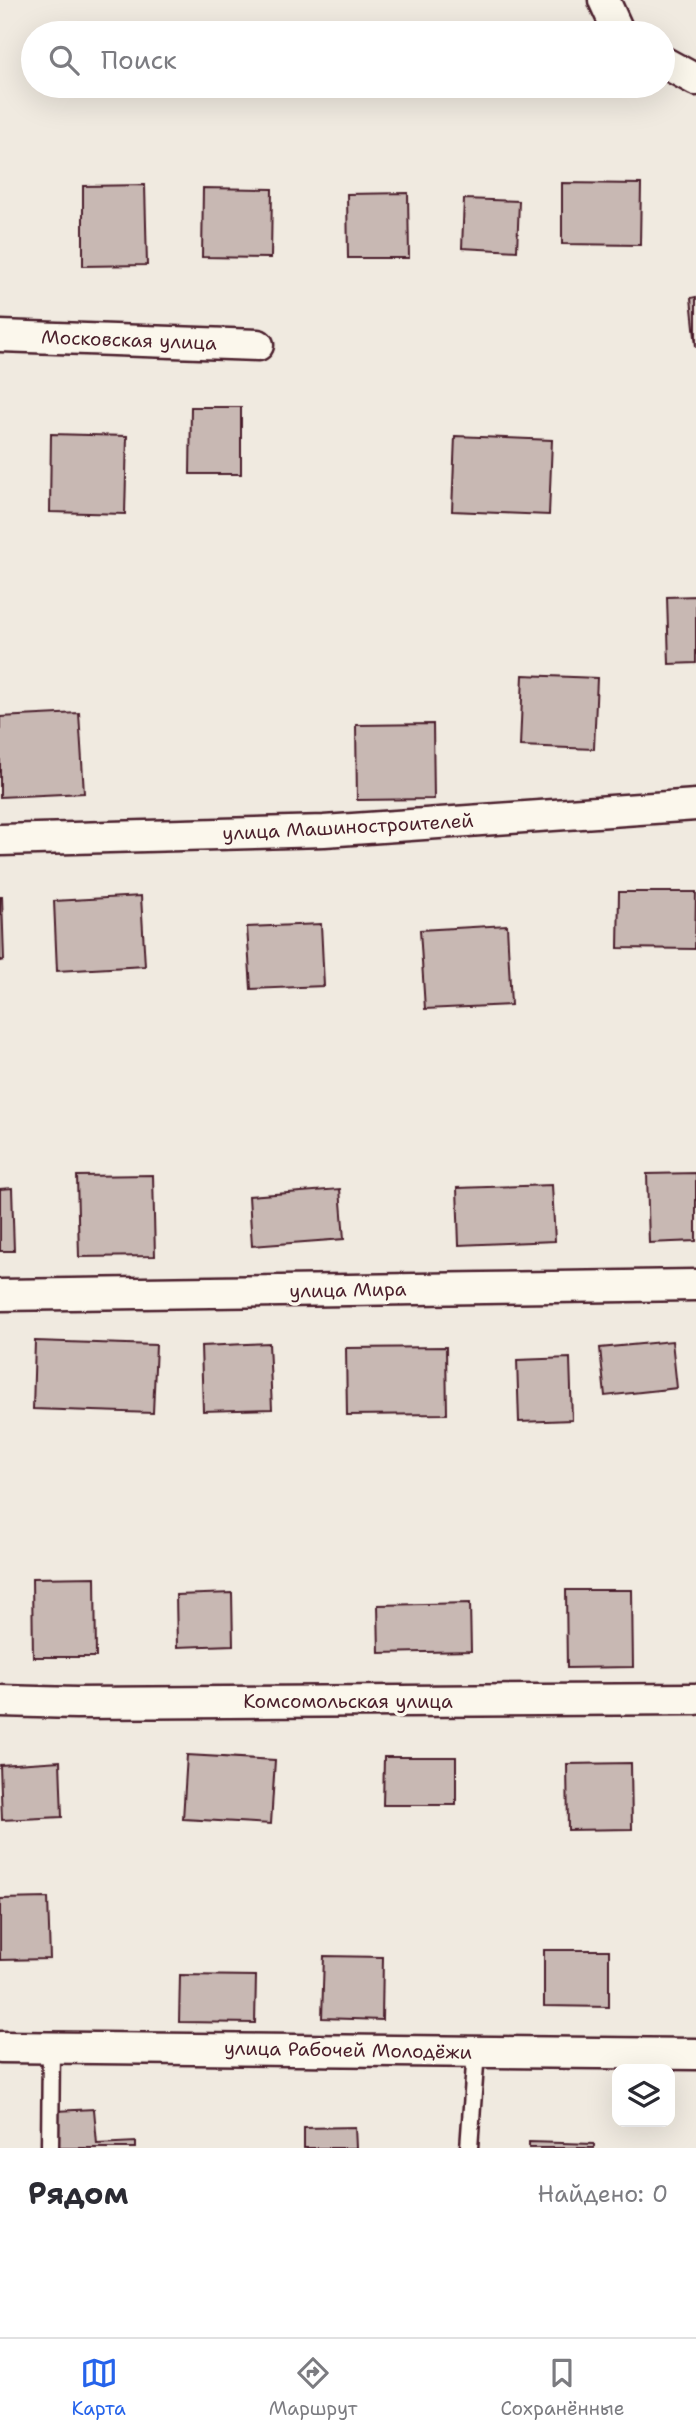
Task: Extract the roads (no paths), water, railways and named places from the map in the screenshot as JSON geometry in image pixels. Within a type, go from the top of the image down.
[{"type":"street","points":[[604,0],[614,21]]},
{"type":"street","points":[[675,68],[696,79]]},
{"type":"street","name":"Московская улица","points":[[0,336],[258,345]]},
{"type":"street","name":"улица Машиностроителей","points":[[0,839],[324,831],[696,804]]},
{"type":"street","name":"улица Мира","points":[[0,1295],[696,1285]]},
{"type":"street","name":"Комсомольская улица","points":[[0,1701],[696,1699]]},
{"type":"street","name":"улица Рабочей Молодёжи","points":[[0,2047],[696,2054]]},
{"type":"lane","points":[[50,2148],[51,2046]]},
{"type":"lane","points":[[469,2148],[476,2051]]}]
